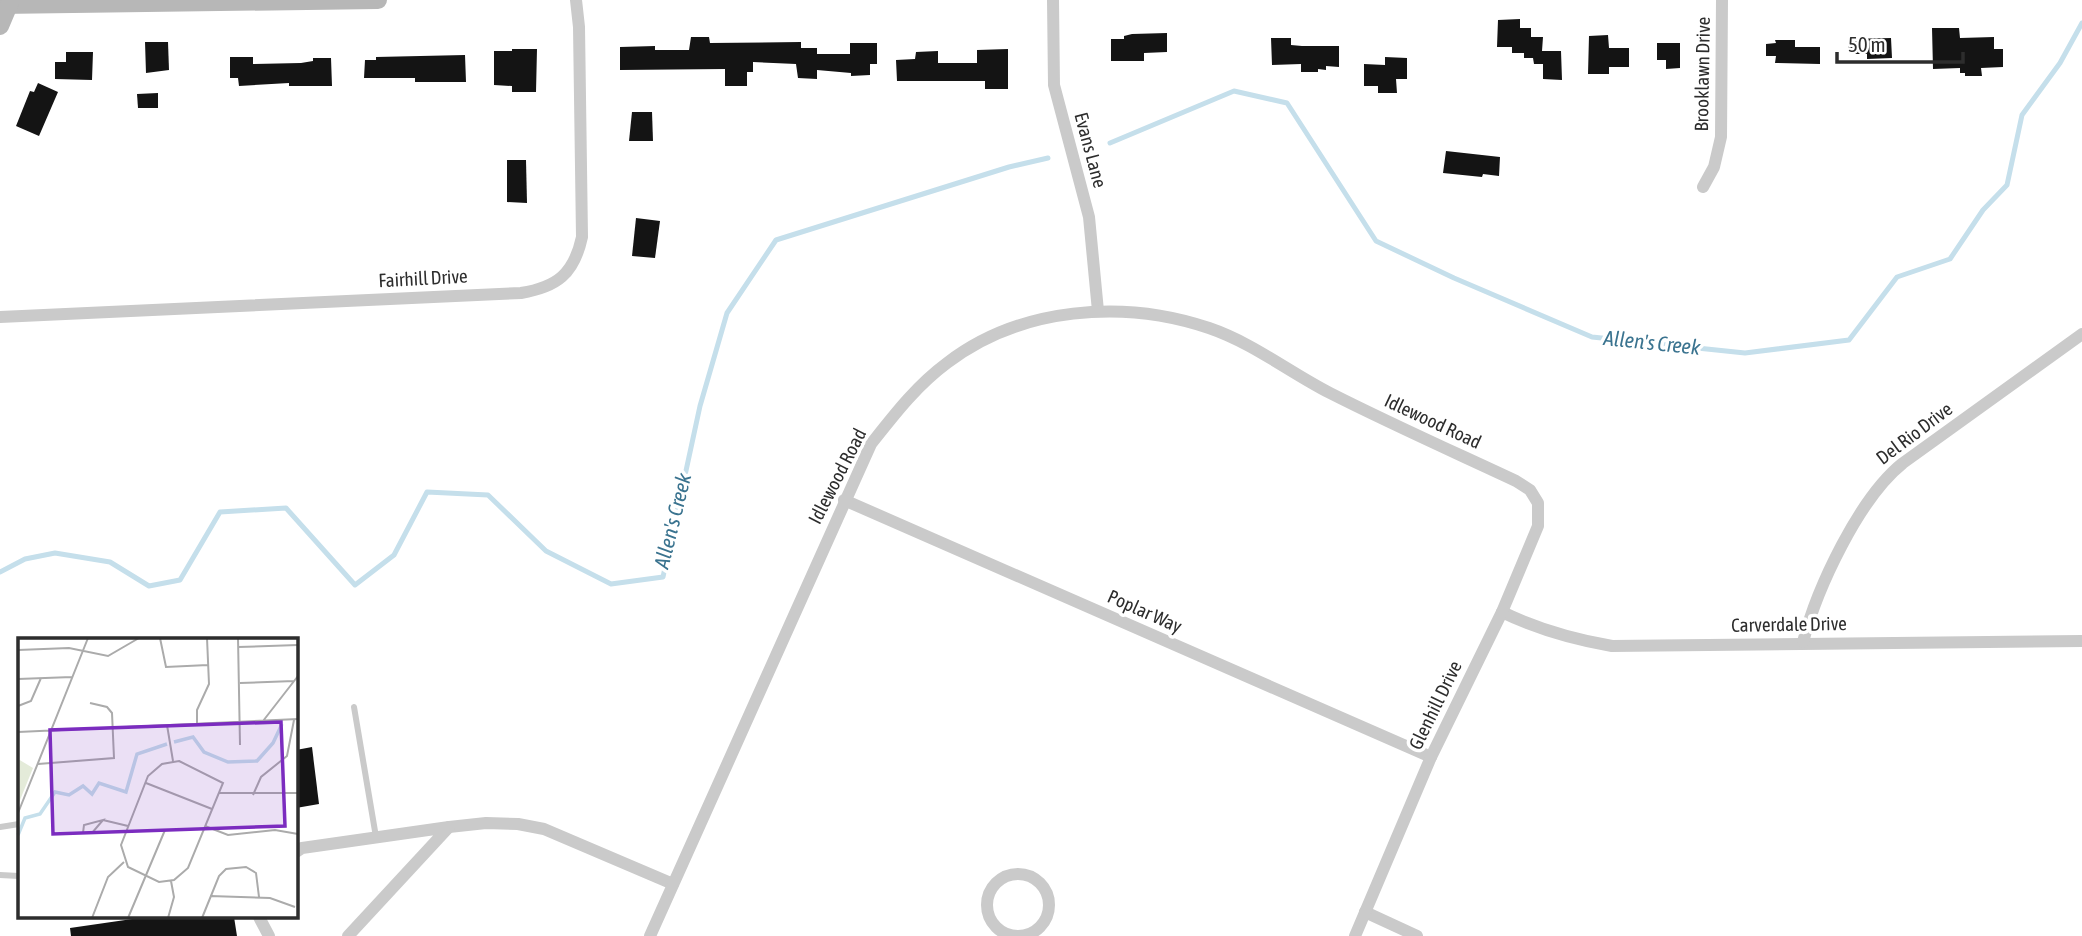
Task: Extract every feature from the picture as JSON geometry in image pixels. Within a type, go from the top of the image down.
[{"type":"street","points":[[0,26],[7,4],[378,0]]},
{"type":"street","name":"Fairhill Drive","points":[[0,317],[521,293],[554,282],[573,265],[582,237],[579,27],[576,0]]},
{"type":"street","name":"Evans Lane","points":[[1053,0],[1054,86],[1089,218],[1098,311]]},
{"type":"street","name":"Brooklawn Drive","points":[[1703,187],[1714,167],[1721,136],[1722,0]]},
{"type":"street","name":"Idlewood Road","points":[[650,936],[871,444],[903,403],[948,362],[971,347],[1027,324],[1069,314],[1098,311],[1154,314],[1210,328],[1265,354],[1326,391],[1516,481],[1530,491]]},
{"type":"street","name":"Del Rio Drive","points":[[1803,642],[1810,613],[1847,536],[1880,483],[1903,463],[2082,334]]},
{"type":"street","name":"Glenhill Drive","points":[[1354,936],[1431,757],[1502,612],[1538,526],[1539,509],[1530,491]]},
{"type":"street","name":"Poplar Way","points":[[844,500],[1431,757]]},
{"type":"street","name":"Carverdale Drive","points":[[1502,612],[1555,634],[1612,646],[2082,641]]},
{"type":"street","points":[[298,851],[449,827],[486,823],[518,824],[544,829],[673,884]]},
{"type":"street","points":[[348,936],[449,827]]},
{"type":"street","points":[[1015,874],[1034,878],[1047,894],[1047,915],[1034,932],[1013,936],[1002,934],[995,927],[986,909],[990,890],[997,882],[1015,874]]},
{"type":"street","points":[[1365,912],[1417,936]]},
{"type":"street","points":[[260,918],[269,936]]},
{"type":"lane","points":[[354,707],[376,837]]},
{"type":"lane","points":[[0,827],[18,824]]},
{"type":"lane","points":[[0,875],[18,876]]},
{"type":"building","points":[[1520,19],[1520,28],[1531,28],[1531,37],[1543,37],[1542,51],[1561,51],[1562,80],[1543,79],[1543,64],[1534,64],[1533,58],[1524,58],[1524,53],[1512,53],[1512,47],[1497,47],[1498,20]]},
{"type":"building","points":[[1932,28],[1959,28],[1960,38],[1994,37],[1994,49],[2003,49],[2003,67],[1981,68],[1982,76],[1965,76],[1965,73],[1960,73],[1960,68],[1933,69]]},
{"type":"building","points":[[1167,33],[1167,52],[1144,53],[1144,61],[1111,61],[1111,39],[1124,39],[1124,36],[1132,34]]},
{"type":"building","points":[[1608,35],[1609,48],[1629,48],[1629,67],[1609,67],[1609,74],[1588,74],[1589,36]]},
{"type":"building","points":[[691,37],[709,37],[710,43],[801,42],[801,48],[817,48],[817,54],[850,54],[850,43],[877,43],[877,64],[870,64],[870,75],[851,76],[851,73],[817,70],[817,79],[798,78],[796,64],[753,62],[753,72],[747,72],[747,86],[725,86],[725,69],[620,70],[620,47],[655,46],[655,50],[689,50]]},
{"type":"building","points":[[1271,38],[1291,38],[1291,45],[1339,46],[1339,67],[1326,66],[1326,70],[1318,69],[1318,72],[1301,72],[1301,64],[1272,65]]},
{"type":"building","points":[[1891,38],[1892,58],[1867,59],[1867,54],[1849,54],[1848,39]]},
{"type":"building","points":[[1775,40],[1795,40],[1795,47],[1820,47],[1820,64],[1775,63],[1776,56],[1766,56],[1766,44],[1776,43]]},
{"type":"building","points":[[145,42],[168,42],[169,70],[146,73]]},
{"type":"building","points":[[1657,43],[1680,43],[1680,68],[1666,69],[1666,60],[1657,60]]},
{"type":"building","points":[[537,49],[536,92],[512,92],[512,86],[494,85],[494,51]]},
{"type":"building","points":[[1008,49],[1008,89],[985,89],[985,81],[897,81],[896,60],[915,59],[916,52],[938,51],[938,63],[977,63],[977,50]]},
{"type":"building","points":[[66,52],[93,52],[92,80],[55,79],[55,62],[66,62]]},
{"type":"building","points":[[465,55],[466,82],[364,78],[365,60],[376,60],[376,57]]},
{"type":"building","points":[[230,57],[253,57],[253,64],[301,63],[313,61],[313,58],[331,58],[332,86],[289,86],[289,83],[239,86],[238,78],[230,78]]},
{"type":"building","points":[[1385,57],[1407,58],[1407,79],[1396,79],[1397,93],[1378,93],[1378,86],[1364,86],[1364,64],[1385,65]]},
{"type":"building","points":[[38,83],[58,92],[39,136],[16,126],[30,91],[34,92]]},
{"type":"building","points":[[158,93],[158,108],[138,108],[137,94]]},
{"type":"building","points":[[632,112],[652,112],[653,141],[629,141]]},
{"type":"building","points":[[1446,151],[1500,157],[1499,176],[1443,173]]},
{"type":"building","points":[[507,160],[526,160],[527,203],[507,202]]},
{"type":"building","points":[[636,218],[660,221],[655,258],[632,256]]},
{"type":"building","points":[[312,747],[319,804],[298,808],[298,750]]},
{"type":"building","points":[[139,918],[234,918],[237,936],[71,936],[70,928]]},
{"type":"waterway","name":"Allen's Creek","points":[[1110,143],[1234,91],[1287,103],[1376,241],[1454,278],[1592,337],[1745,353],[1849,340],[1897,277],[1950,259],[1983,210],[2007,185],[2022,115],[2060,63],[2082,23]]},
{"type":"waterway","name":"Allen's Creek","points":[[0,572],[25,559],[55,553],[110,562],[149,586],[180,580],[220,512],[286,508],[355,585],[394,555],[427,492],[488,495],[546,551],[611,584],[663,577],[700,406],[727,313],[776,240],[1009,167],[1048,158]]}]
